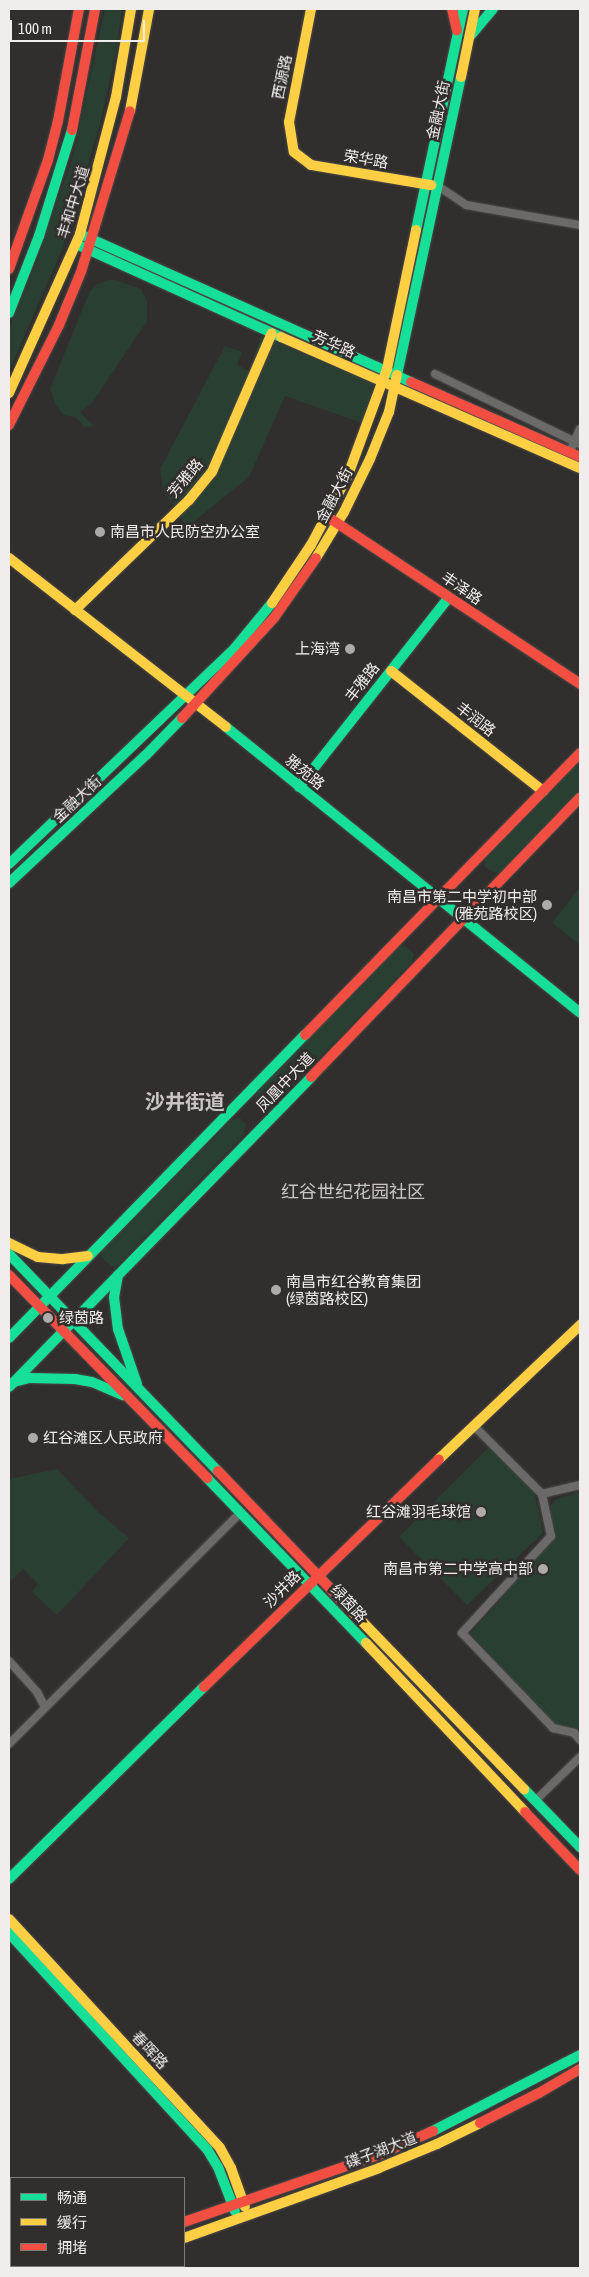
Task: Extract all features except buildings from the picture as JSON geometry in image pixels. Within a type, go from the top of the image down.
[{"type":"street","points":[[9,269],[50,152],[69,66],[79,9]]},
{"type":"street","name":"丰和中大道","points":[[9,313],[39,236],[71,134],[95,9]]},
{"type":"street","name":"丰和中大道","points":[[9,393],[30,350],[80,234],[116,96],[131,9]]},
{"type":"street","points":[[9,425],[59,325],[89,250],[129,117],[149,9]]},
{"type":"street","name":"西源路","points":[[294,152],[289,122],[311,9]]},
{"type":"street","points":[[452,9],[458,35]]},
{"type":"street","name":"金融大街","points":[[9,864],[235,648],[274,601],[311,545],[348,475],[373,413],[387,369],[463,9]]},
{"type":"street","name":"金融大街","points":[[9,883],[197,704],[274,618],[308,572],[337,523],[370,459],[389,412],[475,9]]},
{"type":"street","points":[[469,37],[493,9]]},
{"type":"street","name":"荣华路","points":[[294,152],[311,165],[438,186]]},
{"type":"street","points":[[438,186],[466,205],[580,225]]},
{"type":"street","name":"芳华路","points":[[80,234],[387,369],[580,457]]},
{"type":"street","name":"芳华路","points":[[76,244],[382,383],[580,468]]},
{"type":"street","name":"芳雅路","points":[[75,610],[189,500],[212,472],[272,333]]},
{"type":"street","points":[[435,374],[578,443]]},
{"type":"street","points":[[570,452],[578,443],[580,429]]},
{"type":"street","name":"丰泽路","points":[[326,516],[580,684]]},
{"type":"street","name":"雅苑路","points":[[9,558],[197,704],[580,1013]]},
{"type":"street","name":"丰雅路","points":[[299,787],[449,597]]},
{"type":"street","name":"丰润路","points":[[391,671],[543,791]]},
{"type":"street","name":"凤凰中大道","points":[[9,1338],[580,753]]},
{"type":"street","name":"凤凰中大道","points":[[11,1385],[580,797]]},
{"type":"street","points":[[9,1243],[38,1257],[64,1259],[89,1256]]},
{"type":"street","name":"绿茵路","points":[[9,1254],[320,1573],[362,1620],[580,1847]]},
{"type":"street","name":"绿茵路","points":[[9,1275],[241,1512],[307,1585],[580,1870]]},
{"type":"street","points":[[118,1275],[114,1297],[118,1329],[140,1389]]},
{"type":"street","name":"沙井路","points":[[9,1879],[307,1585],[580,1325]]},
{"type":"street","points":[[11,1385],[29,1378],[75,1379],[92,1382],[128,1397]]},
{"type":"street","points":[[474,1426],[542,1494],[551,1536],[462,1633],[552,1728],[574,1733],[580,1740]]},
{"type":"street","points":[[542,1494],[580,1484]]},
{"type":"street","points":[[9,1744],[241,1512]]},
{"type":"street","points":[[9,1661],[37,1692],[45,1707]]},
{"type":"street","points":[[536,1800],[580,1757]]},
{"type":"street","name":"春晖路","points":[[9,1919],[220,2148],[231,2168],[238,2203],[243,2217]]},
{"type":"street","name":"春晖路","points":[[9,1933],[208,2150],[238,2203]]},
{"type":"street","name":"碟子湖大道","points":[[185,2222],[390,2150],[444,2126],[580,2055]]},
{"type":"street","name":"碟子湖大道","points":[[185,2238],[379,2168],[437,2144],[539,2093],[580,2069]]},
{"type":"green space","points":[[105,9],[122,9],[116,53],[99,127],[62,250],[9,371],[9,328],[35,267],[73,156]]},
{"type":"green space","points":[[112,279],[141,289],[147,301],[147,321],[92,403],[80,412],[94,426],[85,427],[75,417],[64,415],[56,405],[50,389],[90,291],[98,284]]},
{"type":"green space","points":[[261,336],[375,384],[362,423],[285,396],[249,477],[187,527],[163,490],[160,469],[225,346],[242,352],[237,365],[249,371]]},
{"type":"green space","points":[[580,760],[580,789],[500,872],[495,873],[485,867],[484,860]]},
{"type":"green space","points":[[580,887],[580,945],[552,923]]},
{"type":"green space","points":[[404,945],[414,954],[412,962],[270,1109],[261,1111],[254,1104],[257,1092],[398,947]]},
{"type":"green space","points":[[240,1118],[246,1125],[243,1136],[116,1267],[111,1266],[101,1257],[102,1251],[231,1120]]},
{"type":"green space","name":"红谷滩羽毛球馆","points":[[491,1445],[534,1491],[543,1533],[467,1605],[399,1537]]},
{"type":"green space","points":[[57,1469],[99,1513],[129,1538],[57,1615],[32,1592],[38,1584],[23,1569],[9,1582],[9,1479]]},
{"type":"green space","points":[[580,1492],[580,1726],[577,1730],[555,1724],[470,1634],[556,1536],[550,1506],[556,1499]]},
{"type":"traffic: fast","points":[[416,230],[463,9]]},
{"type":"traffic: fast","points":[[471,35],[493,9]]},
{"type":"traffic: fast","points":[[397,375],[461,77]]},
{"type":"traffic: fast","points":[[9,313],[39,236],[72,130]]},
{"type":"traffic: fast","points":[[80,234],[411,382]]},
{"type":"traffic: fast","points":[[76,244],[281,337]]},
{"type":"traffic: fast","points":[[299,787],[449,597]]},
{"type":"traffic: fast","points":[[9,864],[235,648],[272,603]]},
{"type":"traffic: fast","points":[[9,883],[146,755],[182,718]]},
{"type":"traffic: fast","points":[[226,727],[580,1013]]},
{"type":"traffic: fast","points":[[9,1338],[305,1035]]},
{"type":"traffic: fast","points":[[9,1387],[311,1077]]},
{"type":"traffic: fast","points":[[9,1254],[218,1471]]},
{"type":"traffic: fast","points":[[118,1275],[114,1297],[118,1329],[137,1384]]},
{"type":"traffic: fast","points":[[14,1382],[29,1378],[75,1379],[92,1382],[123,1395]]},
{"type":"traffic: fast","points":[[207,1478],[366,1643]]},
{"type":"traffic: fast","points":[[9,1879],[204,1687]]},
{"type":"traffic: fast","points":[[524,1789],[580,1847]]},
{"type":"traffic: fast","points":[[9,1933],[207,2149],[218,2167],[235,2211]]},
{"type":"traffic: fast","points":[[433,2131],[580,2055]]},
{"type":"traffic: slow","points":[[9,393],[80,234],[116,97],[131,9]]},
{"type":"traffic: slow","points":[[130,111],[149,9]]},
{"type":"traffic: slow","points":[[311,9],[289,122],[294,152],[311,165],[431,185]]},
{"type":"traffic: slow","points":[[461,77],[475,9]]},
{"type":"traffic: slow","points":[[272,603],[311,545],[348,475],[387,369],[416,230]]},
{"type":"traffic: slow","points":[[75,610],[189,500],[212,472],[272,333]]},
{"type":"traffic: slow","points":[[281,337],[580,468]]},
{"type":"traffic: slow","points":[[316,558],[344,512],[370,459],[389,412],[397,375]]},
{"type":"traffic: slow","points":[[9,558],[226,727]]},
{"type":"traffic: slow","points":[[391,671],[543,791]]},
{"type":"traffic: slow","points":[[9,1243],[38,1257],[63,1259],[88,1256]]},
{"type":"traffic: slow","points":[[439,1459],[580,1325]]},
{"type":"traffic: slow","points":[[352,1611],[524,1789]]},
{"type":"traffic: slow","points":[[366,1643],[525,1812]]},
{"type":"traffic: slow","points":[[9,1919],[220,2148],[231,2168],[245,2207]]},
{"type":"traffic: slow","points":[[185,2238],[379,2168],[437,2144],[480,2123]]},
{"type":"traffic: jam","points":[[9,269],[48,160],[58,121],[79,9]]},
{"type":"traffic: jam","points":[[72,130],[95,9]]},
{"type":"traffic: jam","points":[[452,9],[457,30]]},
{"type":"traffic: jam","points":[[9,425],[59,325],[81,272],[130,111]]},
{"type":"traffic: jam","points":[[411,382],[580,457]]},
{"type":"traffic: jam","points":[[331,519],[580,684]]},
{"type":"traffic: jam","points":[[182,718],[274,618],[316,558]]},
{"type":"traffic: jam","points":[[305,1035],[580,753]]},
{"type":"traffic: jam","points":[[311,1077],[580,797]]},
{"type":"traffic: jam","points":[[9,1275],[207,1478]]},
{"type":"traffic: jam","points":[[204,1687],[439,1459]]},
{"type":"traffic: jam","points":[[218,1471],[352,1611]]},
{"type":"traffic: jam","points":[[525,1812],[580,1870]]},
{"type":"traffic: jam","points":[[480,2123],[539,2093],[580,2069]]},
{"type":"traffic: jam","points":[[185,2222],[381,2154],[433,2131]]},
{"type":"place","name":"南昌市人民防空办公室","points":[[100,532]]},
{"type":"place","name":"上海湾","points":[[350,649]]},
{"type":"place","name":"南昌市第二中学初中部 (雅苑路校区)","points":[[547,905]]},
{"type":"place","name":"南昌市红谷教育集团 (绿茵路校区)","points":[[276,1290]]},
{"type":"place","name":"绿茵路","points":[[48,1318]]},
{"type":"place","name":"红谷滩区人民政府","points":[[33,1438]]},
{"type":"place","name":"红谷滩羽毛球馆","points":[[481,1512]]},
{"type":"place","name":"南昌市第二中学高中部","points":[[543,1569]]},
{"type":"district","name":"沙井街道","points":[[185,1101]]},
{"type":"district","name":"红谷世纪花园社区","points":[[353,1192]]}]
